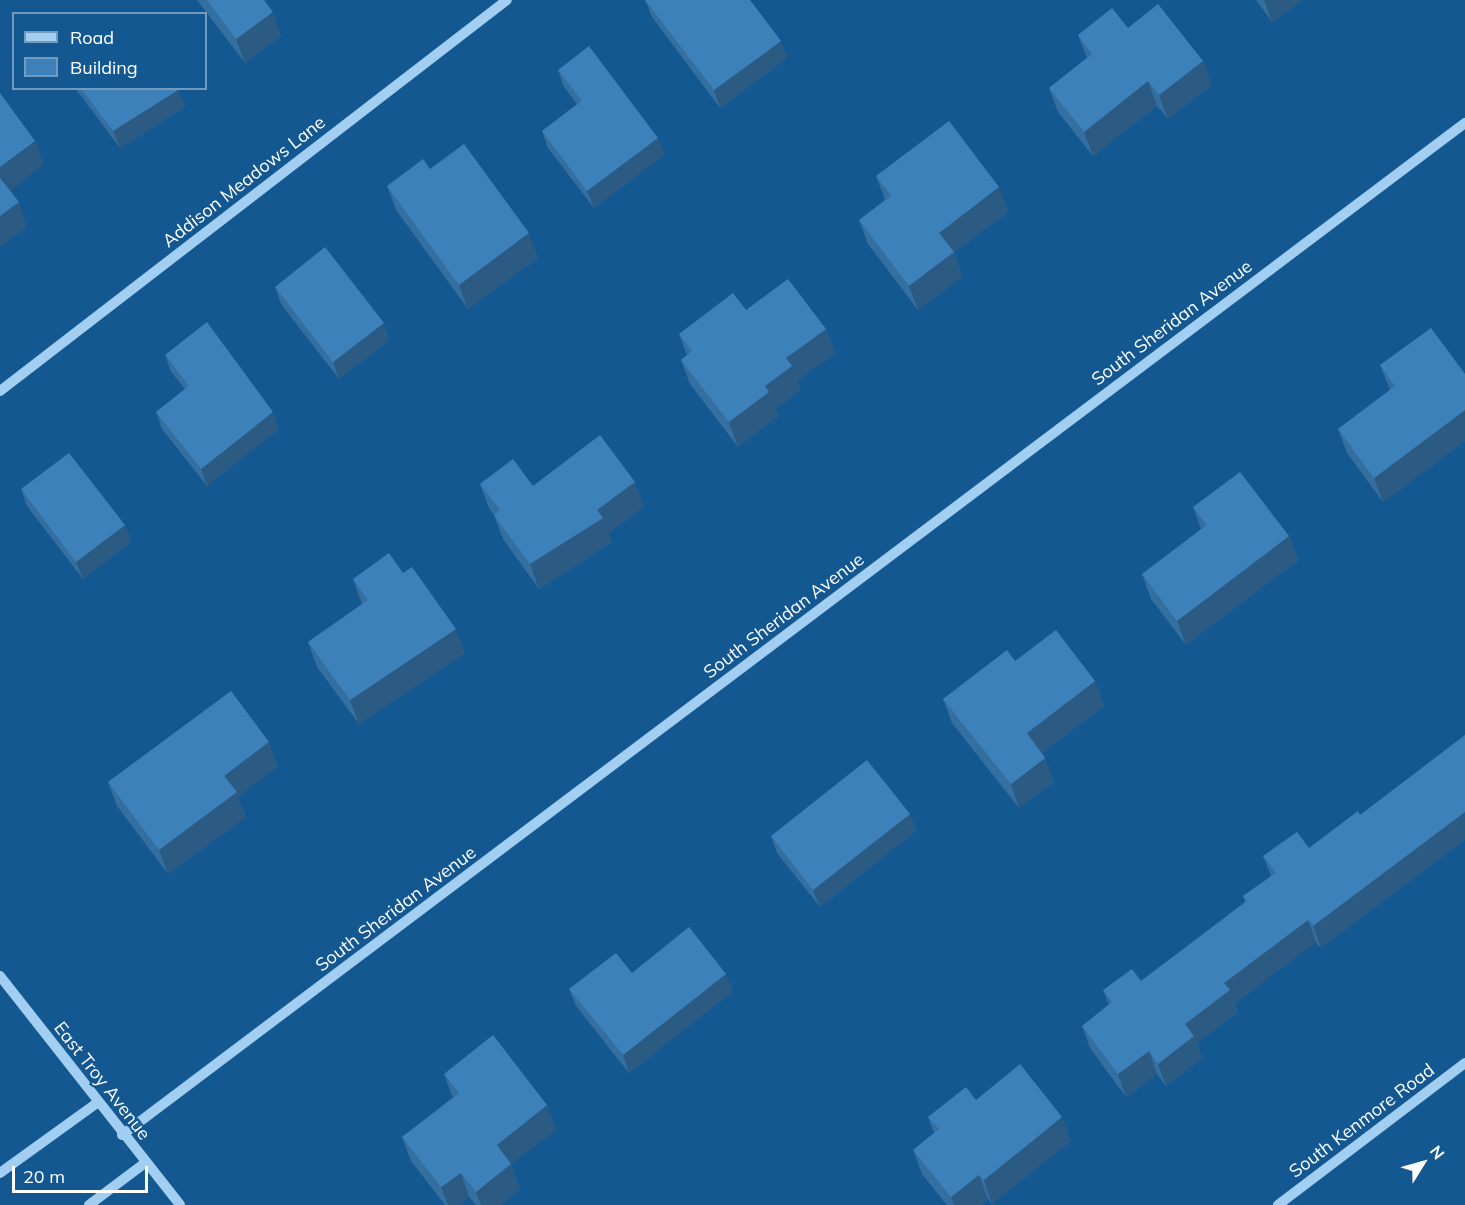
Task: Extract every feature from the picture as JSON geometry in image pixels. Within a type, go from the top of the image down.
[{"type":"street","name":"Addison Meadows Lane","points":[[0,391],[507,0]]},
{"type":"street","name":"South Sheridan Avenue","points":[[122,1135],[1465,123]]},
{"type":"street","name":"East Troy Avenue","points":[[0,976],[122,1135],[180,1205]]},
{"type":"street","name":"South Kenmore Road","points":[[1278,1205],[1465,1063]]},
{"type":"street","points":[[0,1173],[97,1103]]},
{"type":"street","points":[[89,1205],[145,1163]]},
{"type":"building","points":[[207,0],[264,0],[273,12],[236,39]]},
{"type":"building","points":[[645,0],[750,0],[781,41],[714,90]]},
{"type":"building","points":[[1158,4],[1203,61],[1159,95],[1148,81],[1084,132],[1049,88],[1092,54],[1078,35],[1112,8],[1128,28]]},
{"type":"building","points":[[589,46],[658,138],[587,191],[542,131],[582,101],[558,70]]},
{"type":"building","points":[[82,90],[178,90],[113,131]]},
{"type":"building","points":[[0,93],[35,141],[0,167]]},
{"type":"building","points":[[949,121],[999,187],[939,233],[954,252],[909,286],[859,220],[891,196],[876,176]]},
{"type":"building","points":[[464,144],[529,233],[459,285],[387,186],[423,159],[430,169]]},
{"type":"building","points":[[0,178],[19,202],[0,216]]},
{"type":"building","points":[[325,247],[384,323],[333,362],[275,287]]},
{"type":"building","points":[[788,279],[826,329],[786,358],[792,366],[765,386],[769,392],[729,422],[681,360],[692,351],[679,334],[733,293],[746,310]]},
{"type":"building","points":[[207,322],[273,412],[201,469],[156,412],[189,386],[165,355]]},
{"type":"building","points":[[1431,328],[1465,374],[1465,410],[1374,478],[1338,429],[1395,386],[1380,365]]},
{"type":"building","points":[[600,435],[635,482],[597,510],[603,518],[530,564],[494,515],[500,510],[480,484],[513,459],[533,486]]},
{"type":"building","points":[[69,453],[125,525],[76,562],[21,489]]},
{"type":"building","points":[[1240,472],[1289,536],[1177,621],[1142,574],[1207,525],[1193,507]]},
{"type":"building","points":[[389,553],[403,573],[412,567],[456,629],[350,700],[308,642],[368,600],[353,579]]},
{"type":"building","points":[[1056,630],[1095,681],[1027,733],[1045,758],[1011,784],[943,699],[1007,650],[1015,661]]},
{"type":"building","points":[[231,691],[269,742],[224,776],[237,792],[159,850],[108,782]]},
{"type":"building","points":[[1465,735],[1465,812],[1313,926],[1308,920],[1224,983],[1230,990],[1185,1024],[1194,1036],[1158,1064],[1149,1051],[1118,1074],[1082,1026],[1112,1002],[1103,990],[1132,969],[1141,981],[1247,901],[1243,896],[1276,873],[1263,856],[1297,832],[1309,848],[1358,811],[1360,815]]},
{"type":"building","points":[[867,760],[910,814],[813,890],[771,836]]},
{"type":"building","points":[[689,927],[726,974],[623,1055],[569,989],[616,953],[632,973]]},
{"type":"building","points":[[493,1035],[547,1105],[497,1145],[511,1164],[476,1192],[461,1173],[441,1187],[402,1137],[459,1093],[444,1074]]},
{"type":"building","points":[[1020,1064],[1062,1117],[984,1180],[979,1175],[951,1197],[913,1150],[939,1129],[928,1117],[966,1087],[976,1100]]}]
